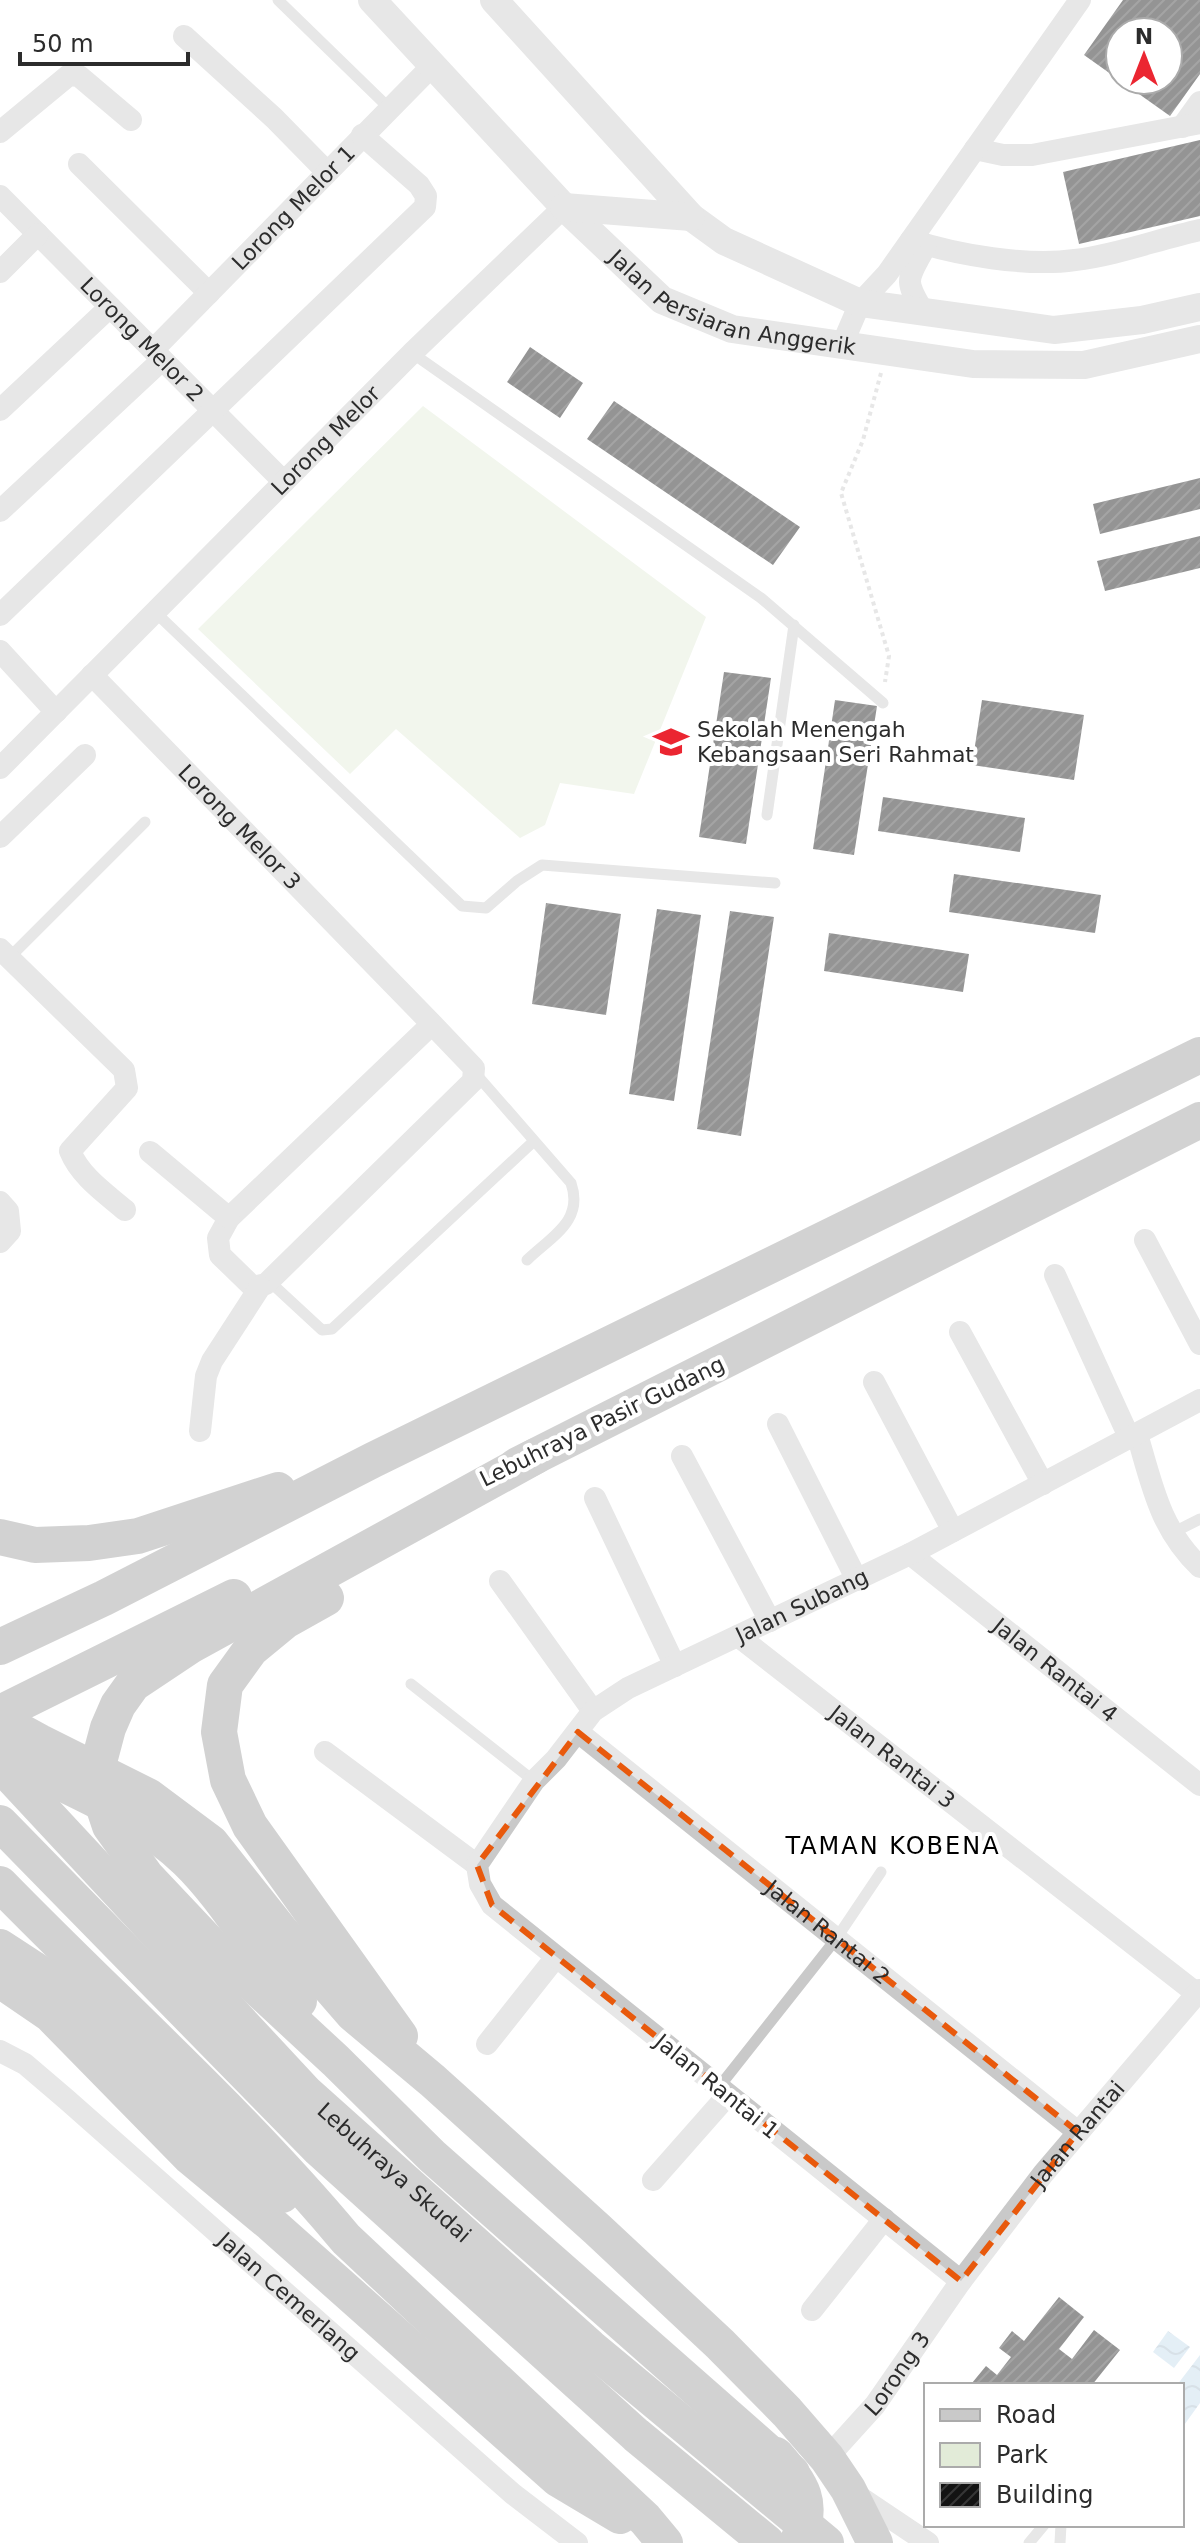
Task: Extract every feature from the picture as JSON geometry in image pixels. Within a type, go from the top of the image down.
[{"type":"highway","points":[[0,1647],[104,1598],[373,1460],[1200,1055]]},
{"type":"highway","name":"Lebuhraya Pasir Gudang","points":[[0,1715],[186,1633],[1200,1120]]},
{"type":"highway","points":[[433,2081],[250,1826],[228,1780],[219,1732],[225,1685],[251,1649],[285,1621],[324,1599],[536,1456]]},
{"type":"highway","points":[[0,1537],[35,1545],[89,1543],[138,1536],[373,1460]]},
{"type":"highway","points":[[186,1633],[133,1684],[118,1705],[100,1758],[98,1790],[110,1826],[146,1876],[213,1947],[336,2061],[432,2156],[792,2473]]},
{"type":"highway","points":[[0,1715],[7,1724],[148,1796],[211,1843],[280,1930],[353,2014],[433,2081],[597,2229],[720,2344],[787,2412],[827,2458],[848,2489],[875,2543]]},
{"type":"highway","points":[[0,1748],[17,1761],[144,1827],[186,1860],[296,1997],[752,2427],[792,2473],[805,2494],[805,2520],[797,2543]]},
{"type":"highway","name":"Lebuhraya Skudai","points":[[0,1764],[306,2093],[590,2347],[826,2543]]},
{"type":"highway","name":"Lebuhraya Skudai","points":[[0,1823],[319,2149],[636,2435],[767,2543]]},
{"type":"highway","points":[[0,1884],[191,2091]]},
{"type":"highway","points":[[0,1947],[92,2007],[308,2193],[346,2239],[645,2519],[666,2543]]},
{"type":"highway","points":[[0,1980],[50,2014],[190,2157],[271,2224],[558,2479],[666,2543]]},
{"type":"street","name":"Jalan Persiaran Anggerik","points":[[372,0],[564,207],[662,300],[732,329],[973,364],[1084,365],[1200,339]]},
{"type":"street","name":"Jalan Persiaran Anggerik","points":[[494,0],[691,217],[724,241],[860,303],[1054,330],[1142,320],[1200,307]]},
{"type":"street","points":[[842,345],[860,303],[918,242],[975,149],[1080,0]]},
{"type":"street","points":[[184,36],[274,118],[327,172]]},
{"type":"street","name":"Lorong Melor 1","points":[[0,511],[158,355],[209,293],[434,64]]},
{"type":"street","points":[[0,132],[69,75],[79,76],[131,120]]},
{"type":"street","points":[[975,149],[1003,155],[1032,155],[1191,125],[1200,102]]},
{"type":"street","points":[[0,615],[211,409],[425,207],[426,196],[419,185],[362,135]]},
{"type":"street","points":[[79,164],[209,293]]},
{"type":"street","name":"Lorong Melor 2","points":[[0,196],[284,482]]},
{"type":"street","points":[[564,207],[691,217]]},
{"type":"street","name":"Lorong Melor","points":[[92,675],[412,353],[564,207]]},
{"type":"street","points":[[918,242],[939,249],[1041,263],[1076,260],[1200,230]]},
{"type":"street","points":[[0,272],[38,234]]},
{"type":"street","points":[[918,242],[909,289],[923,311]]},
{"type":"street","points":[[0,410],[110,307]]},
{"type":"street","points":[[0,651],[56,712]]},
{"type":"street","points":[[0,768],[92,675]]},
{"type":"street","name":"Lorong Melor 3","points":[[92,675],[432,1024],[474,1068],[476,1074]]},
{"type":"street","points":[[0,837],[85,755]]},
{"type":"street","points":[[5,953],[124,1070],[127,1088],[70,1151],[81,1170],[125,1210]]},
{"type":"street","points":[[265,1284],[253,1287],[220,1255],[218,1238],[229,1218],[432,1024]]},
{"type":"street","points":[[200,1431],[206,1376],[212,1361],[265,1284],[473,1081],[476,1074]]},
{"type":"street","points":[[150,1152],[229,1218]]},
{"type":"street","points":[[0,1202],[8,1211],[10,1231],[0,1242]]},
{"type":"street","points":[[1145,1240],[1200,1344]]},
{"type":"street","points":[[1055,1275],[1133,1436],[1157,1505],[1172,1533],[1200,1567]]},
{"type":"street","points":[[960,1332],[1043,1484]]},
{"type":"street","points":[[874,1382],[953,1531]]},
{"type":"street","name":"Jalan Subang","points":[[478,1874],[534,1781],[593,1711],[628,1688],[910,1554],[1200,1400]]},
{"type":"street","points":[[778,1424],[857,1580]]},
{"type":"street","points":[[682,1456],[770,1621]]},
{"type":"street","points":[[595,1498],[675,1666]]},
{"type":"street","name":"Jalan Rantai 4","points":[[910,1554],[1200,1785]]},
{"type":"street","points":[[500,1581],[593,1711]]},
{"type":"street","name":"Jalan Rantai 3","points":[[738,1636],[1199,1994]]},
{"type":"street","name":"Jalan Rantai 2","points":[[578,1732],[1078,2132]]},
{"type":"street","name":"Jalan Rantai 1","points":[[325,1752],[478,1874],[492,1905],[961,2281]]},
{"type":"street","points":[[487,2044],[556,1957]]},
{"type":"street","name":"Jalan Rantai","points":[[961,2281],[1078,2132],[1199,1994]]},
{"type":"street","name":"Jalan Cemerlang","points":[[0,2051],[25,2064],[513,2494],[577,2543]]},
{"type":"street","points":[[653,2180],[724,2091]]},
{"type":"street","points":[[812,2310],[884,2219]]},
{"type":"street","name":"Lorong 3","points":[[827,2458],[875,2405],[961,2281]]},
{"type":"street","points":[[848,2489],[928,2543]]},
{"type":"lane","points":[[278,0],[389,108]]},
{"type":"lane","points":[[412,353],[761,598],[883,703]]},
{"type":"lane","points":[[155,612],[462,906],[486,908],[517,881],[542,865],[775,883]]},
{"type":"lane","points":[[767,815],[794,625]]},
{"type":"lane","points":[[5,953],[145,822]]},
{"type":"lane","points":[[476,1074],[571,1183],[576,1204],[568,1221],[527,1260]]},
{"type":"lane","points":[[265,1284],[322,1330],[332,1329],[534,1141]]},
{"type":"lane","points":[[1172,1533],[1200,1519]]},
{"type":"lane","points":[[411,1684],[534,1781]]},
{"type":"lane","points":[[724,2091],[836,1939],[881,1872]]},
{"type":"lane","points":[[1029,2543],[1042,2527]]},
{"type":"path","points":[[883,703],[889,656],[841,493],[863,440],[886,351]]},
{"type":"highlighted area","points":[[578,1732],[1078,2132],[961,2281],[492,1905],[477,1865]]},
{"type":"green space","points":[[423,406],[706,617],[634,794],[560,783],[545,825],[520,838],[396,729],[350,774],[198,629]]},
{"type":"water","points":[[1168,2331],[1190,2347],[1174,2368],[1153,2352]]},
{"type":"water","points":[[1200,2355],[1200,2403],[1184,2425],[1184,2383],[1179,2383]]},
{"type":"building","points":[[1123,0],[1200,0],[1200,74],[1170,116],[1142,96],[1184,96],[1184,16],[1112,16]]},
{"type":"building","points":[[1104,27],[1104,69],[1084,55]]},
{"type":"building","points":[[1200,140],[1200,216],[1079,244],[1063,172]]},
{"type":"building","points":[[530,347],[583,383],[560,418],[507,382]]},
{"type":"building","points":[[614,401],[800,527],[773,565],[587,439]]},
{"type":"building","points":[[1200,478],[1200,509],[1100,534],[1093,504]]},
{"type":"building","points":[[1200,536],[1200,568],[1105,591],[1097,561]]},
{"type":"building","points":[[724,672],[771,678],[746,844],[699,837]]},
{"type":"building","points":[[835,700],[877,706],[854,855],[813,849]]},
{"type":"building","points":[[982,700],[1084,715],[1074,780],[972,765]]},
{"type":"building","points":[[883,797],[1025,818],[1020,852],[878,831]]},
{"type":"building","points":[[954,874],[1101,895],[1095,933],[949,912]]},
{"type":"building","points":[[546,903],[621,914],[606,1015],[532,1004]]},
{"type":"building","points":[[657,909],[701,915],[674,1101],[629,1094]]},
{"type":"building","points":[[730,911],[774,917],[741,1136],[697,1129]]},
{"type":"building","points":[[829,933],[969,954],[963,992],[824,971]]},
{"type":"building","points":[[1059,2297],[1084,2317],[1059,2349],[1072,2359],[1094,2330],[1120,2350],[1094,2383],[972,2383],[986,2366],[997,2375],[1011,2357],[999,2348],[1012,2331],[1024,2341]]},
{"type":"place","name":"Sekolah Menengah Kebangsaan Seri Rahmat","points":[[671,742]]},
{"type":"district","name":"TAMAN KOBENA","points":[[893,1846]]}]
